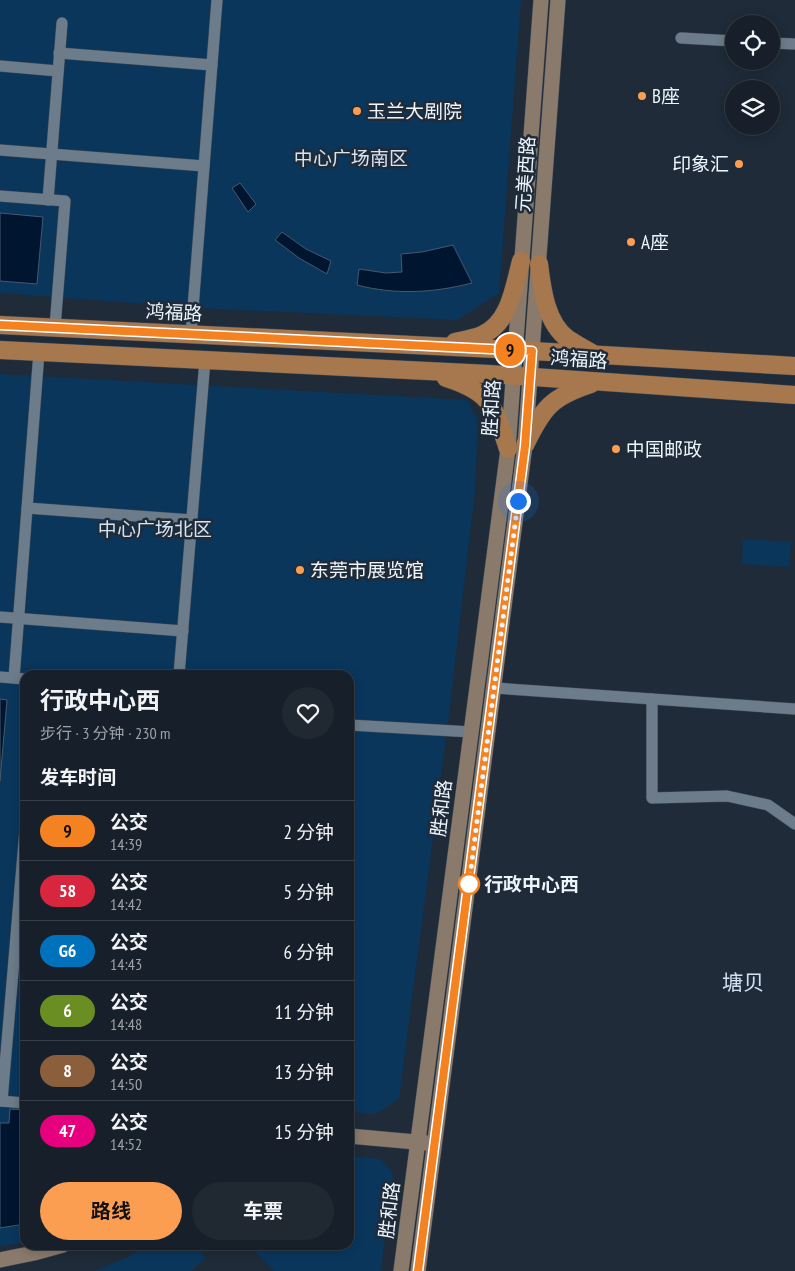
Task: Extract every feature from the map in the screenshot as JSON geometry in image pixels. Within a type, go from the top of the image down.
[{"type":"main road","name":"元美西路","points":[[514,350],[541,0]]},
{"type":"main road","name":"元美西路","points":[[532,351],[558,0]]},
{"type":"main road","points":[[422,346],[455,342],[483,335],[503,318],[512,297],[521,261]]},
{"type":"main road","points":[[538,264],[544,297],[555,326],[567,338],[595,355]]},
{"type":"main road","name":"鸿福路","points":[[0,325],[514,350],[795,366]]},
{"type":"main road","name":"鸿福路","points":[[0,350],[424,370],[795,395]]},
{"type":"main road","name":"胜和路","points":[[418,1271],[525,446],[522,376],[514,350]]},
{"type":"main road","name":"胜和路","points":[[401,1271],[508,449],[522,376],[532,351]]},
{"type":"main road","points":[[424,370],[468,385],[488,400],[498,418],[508,449]]},
{"type":"main road","points":[[525,446],[537,421],[546,408],[561,396],[597,381]]},
{"type":"main road","points":[[354,1136],[435,1144]]},
{"type":"main road","points":[[0,1260],[47,1250]]},
{"type":"street","points":[[190,334],[217,0]]},
{"type":"street","points":[[48,200],[62,23]]},
{"type":"street","points":[[681,38],[725,40]]},
{"type":"street","points":[[780,43],[795,44]]},
{"type":"street","points":[[59,53],[212,64]]},
{"type":"street","points":[[0,66],[58,71]]},
{"type":"street","points":[[0,150],[204,166]]},
{"type":"street","points":[[0,196],[65,201],[55,327]]},
{"type":"street","points":[[0,677],[19,678],[18,618],[39,352]]},
{"type":"street","points":[[179,670],[205,360]]},
{"type":"street","points":[[27,508],[192,520]]},
{"type":"street","points":[[0,617],[183,631]]},
{"type":"street","points":[[495,688],[795,709]]},
{"type":"street","points":[[652,699],[652,798],[727,796],[768,805],[795,824]]},
{"type":"street","points":[[354,725],[472,732]]},
{"type":"street","points":[[20,886],[1,1101],[20,1102]]},
{"type":"green space","name":"中心广场南区","points":[[0,0],[521,0],[499,293],[457,320],[198,308],[0,293]]},
{"type":"green space","name":"中心广场北区","points":[[0,374],[467,400],[478,420],[475,491],[450,706],[399,1099],[376,1114],[354,1112],[354,670],[20,670],[20,1244],[0,1246]]},
{"type":"green space","points":[[743,539],[791,542],[789,567],[742,564]]},
{"type":"green space","points":[[354,1156],[380,1159],[393,1173],[381,1271],[274,1271],[254,1250],[354,1250]]},
{"type":"green space","points":[[140,1250],[197,1250],[206,1258],[191,1271],[94,1271],[126,1258]]},
{"type":"shaded area","points":[[240,183],[256,204],[248,212],[232,188]]},
{"type":"shaded area","points":[[0,213],[43,217],[37,284],[0,281]]},
{"type":"shaded area","points":[[282,232],[306,249],[331,261],[327,274],[299,258],[275,240]]},
{"type":"shaded area","points":[[453,245],[472,283],[414,292],[357,285],[359,269],[386,273],[402,272],[401,254],[422,252]]},
{"type":"shaded area","points":[[0,699],[7,700],[0,781]]},
{"type":"shaded area","points":[[10,1109],[20,1110],[20,1225],[0,1228],[0,1123],[9,1123]]},
{"type":"bus line","name":"9","points":[[0,325],[532,351],[525,446],[418,1271]]},
{"type":"place","name":"B座","points":[[642,96]]},
{"type":"place","name":"玉兰大剧院","points":[[357,111]]},
{"type":"place","name":"印象汇","points":[[739,164]]},
{"type":"place","name":"A座","points":[[631,242]]},
{"type":"place","name":"中国邮政","points":[[616,449]]},
{"type":"place","name":"东莞市展览馆","points":[[300,570]]},
{"type":"place","name":"行政中心西","points":[[469,884]]},
{"type":"district","name":"塘贝","points":[[743,982]]},
{"type":"route","points":[[469,884],[518,501]]}]
